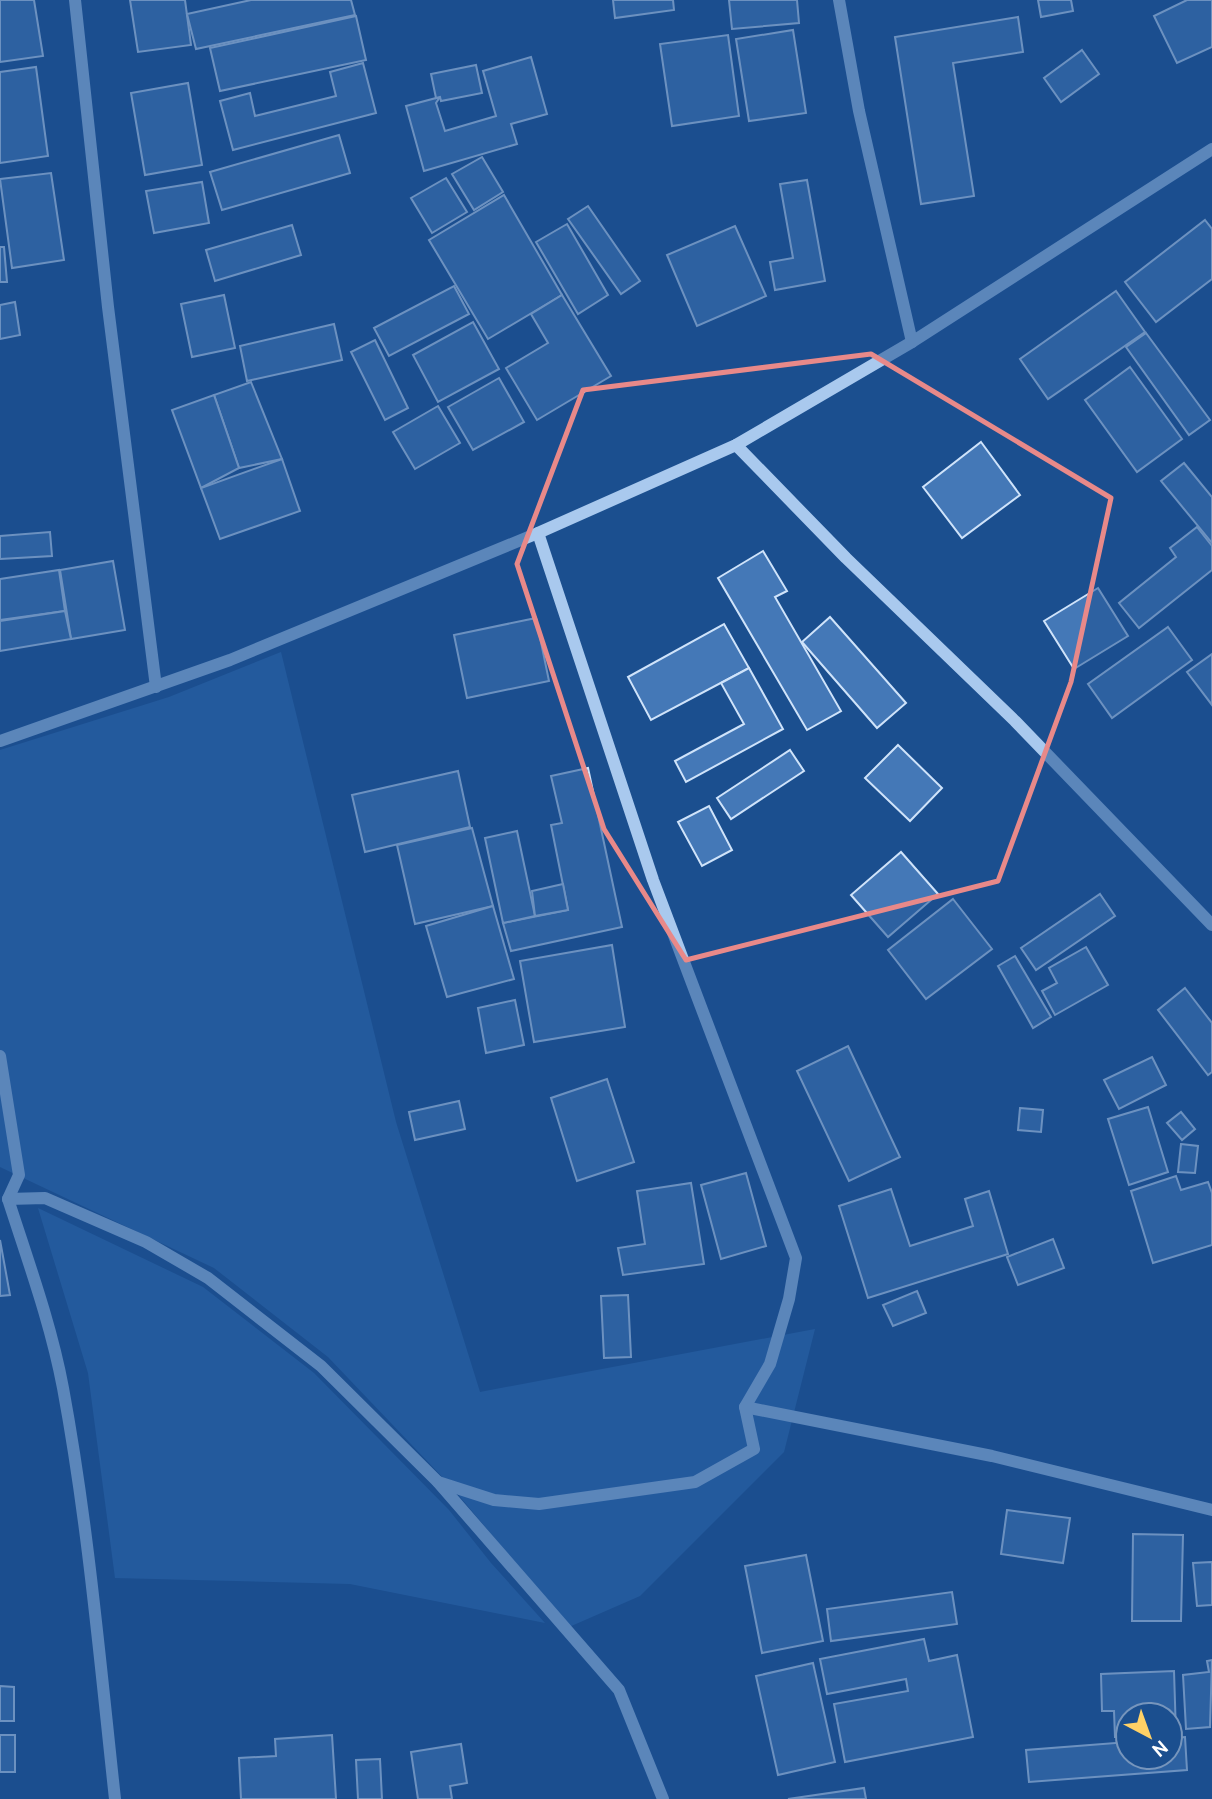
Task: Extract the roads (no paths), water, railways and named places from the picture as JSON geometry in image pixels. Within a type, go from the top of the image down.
[{"type":"street","points":[[75,0],[110,321],[156,687]]},
{"type":"street","points":[[839,0],[859,111],[912,342]]},
{"type":"street","points":[[0,741],[230,660],[538,533],[736,445],[912,342],[1212,149]]},
{"type":"street","points":[[736,445],[846,558],[1015,721],[1212,925]]},
{"type":"street","points":[[438,1482],[494,1500],[539,1504],[695,1482],[754,1449],[745,1407],[770,1364],[789,1299],[796,1258],[653,880],[538,533]]},
{"type":"street","points":[[0,1056],[19,1175],[8,1199],[35,1281],[62,1386],[92,1598],[116,1799]]},
{"type":"street","points":[[8,1199],[45,1198],[146,1242],[208,1278],[321,1366],[438,1482],[619,1690],[663,1799]]},
{"type":"street","points":[[745,1407],[992,1456],[1212,1510]]}]
